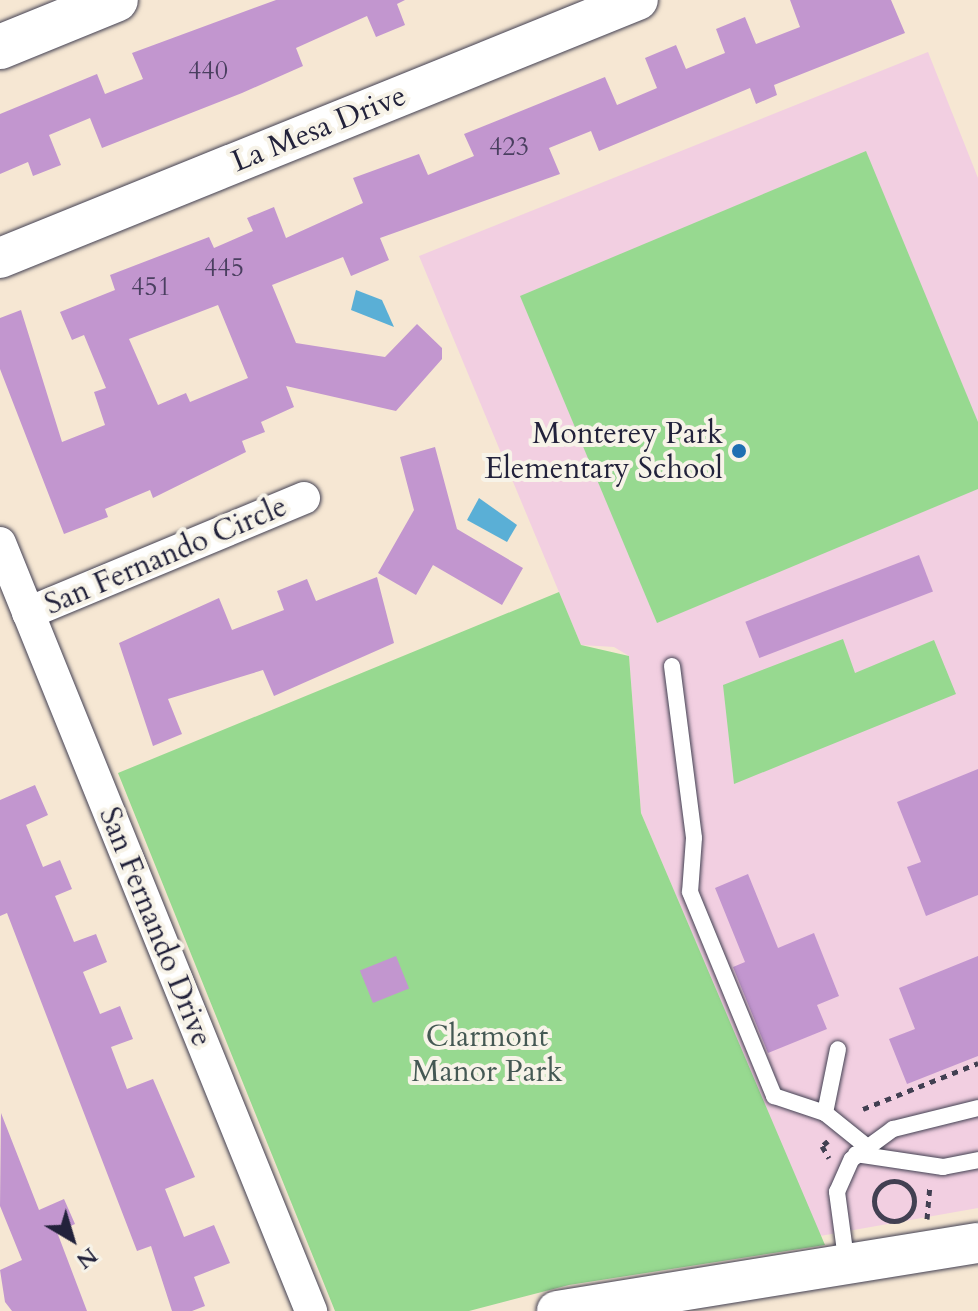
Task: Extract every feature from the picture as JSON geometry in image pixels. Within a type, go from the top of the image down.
[{"type":"highway","points":[[0,47],[116,0]]},
{"type":"street","name":"La Mesa Drive","points":[[0,258],[638,0]]},
{"type":"street","name":"San Fernando Circle","points":[[28,613],[304,498]]},
{"type":"street","name":"San Fernando Drive","points":[[0,543],[311,1311]]},
{"type":"street","points":[[557,1311],[654,1304],[978,1243]]},
{"type":"lane","points":[[672,666],[694,838],[690,892],[774,1096],[825,1113],[861,1150],[943,1167],[978,1160]]},
{"type":"lane","points":[[825,1113],[838,1049]]},
{"type":"lane","points":[[847,1268],[837,1192],[861,1150],[893,1129],[978,1108]]},
{"type":"path","points":[[863,1109],[978,1063]]},
{"type":"path","points":[[927,1220],[931,1176]]},
{"type":"path","points":[[892,1181],[910,1189],[914,1201],[904,1218],[891,1221],[874,1204],[880,1186],[892,1181]]},
{"type":"path","points":[[914,1201],[929,1200]]},
{"type":"shaded area","name":"Monterey Park Elementary School","points":[[928,52],[978,178],[978,1208],[820,1236],[641,813],[629,656],[614,647],[581,645],[419,256]]},
{"type":"green space","points":[[866,151],[978,422],[978,489],[657,623],[520,296]]},
{"type":"green space","name":"Clarmont Manor Park","points":[[559,592],[581,645],[629,656],[641,813],[825,1245],[569,1285],[469,1311],[335,1311],[118,773]]},
{"type":"green space","points":[[843,639],[855,673],[934,640],[956,694],[734,784],[723,685]]},
{"type":"water","points":[[356,290],[382,300],[394,327],[351,310]]},
{"type":"water","points":[[479,498],[517,525],[507,542],[467,520]]},
{"type":"building","points":[[276,0],[405,0],[397,4],[405,25],[376,37],[367,16],[296,48],[303,66],[242,93],[102,148],[90,118],[49,135],[61,165],[33,176],[28,162],[0,174],[0,114],[97,74],[105,94],[143,79],[132,53]]},
{"type":"building","points":[[790,0],[891,0],[905,33],[774,85],[777,95],[756,104],[750,88],[599,151],[591,131],[549,148],[560,174],[380,238],[389,260],[351,276],[343,257],[272,285],[296,343],[385,357],[417,324],[442,348],[442,359],[396,411],[286,386],[294,407],[261,422],[265,432],[242,441],[246,452],[153,498],[150,490],[105,509],[108,517],[64,534],[0,369],[0,318],[21,310],[62,442],[105,425],[94,392],[106,388],[84,335],[72,340],[60,312],[115,290],[110,275],[209,237],[214,248],[253,231],[247,218],[274,207],[286,238],[363,203],[353,178],[419,154],[428,175],[474,156],[464,134],[605,77],[617,105],[657,88],[645,58],[676,45],[686,69],[725,53],[716,29],[745,17],[756,44],[800,27]],"holes":[[[218,305],[248,378],[190,402],[186,393],[158,405],[129,339]]]},
{"type":"building","points":[[435,447],[457,529],[523,568],[502,605],[433,565],[416,595],[378,573],[414,510],[400,457]]},
{"type":"building","points":[[919,555],[933,591],[759,658],[745,622]]},
{"type":"building","points":[[377,577],[394,643],[274,696],[263,670],[168,699],[182,734],[153,746],[119,643],[219,598],[232,630],[284,610],[277,591],[307,579],[316,601]]},
{"type":"building","points":[[978,769],[978,895],[926,916],[907,867],[921,862],[897,802]]},
{"type":"building","points":[[35,785],[48,815],[26,825],[43,867],[60,860],[72,889],[55,896],[74,942],[96,934],[107,962],[83,972],[100,1014],[120,1006],[133,1039],[111,1047],[127,1089],[153,1079],[195,1177],[165,1189],[184,1237],[214,1225],[230,1263],[194,1277],[205,1306],[192,1311],[172,1311],[151,1246],[137,1251],[7,913],[0,916],[0,800]]},
{"type":"building","points":[[748,874],[778,948],[814,933],[839,996],[817,1005],[827,1029],[768,1053],[733,967],[745,962],[715,888]]},
{"type":"building","points":[[396,956],[409,988],[373,1003],[360,971]]},
{"type":"building","points":[[978,956],[978,1056],[907,1084],[889,1039],[915,1029],[899,988]]},
{"type":"building","points":[[1,1113],[39,1210],[64,1199],[75,1224],[57,1232],[87,1311],[12,1311],[5,1302],[0,1270],[22,1260],[0,1206]]},
{"type":"place","name":"Monterey Park Elementary School","points":[[739,451]]}]
